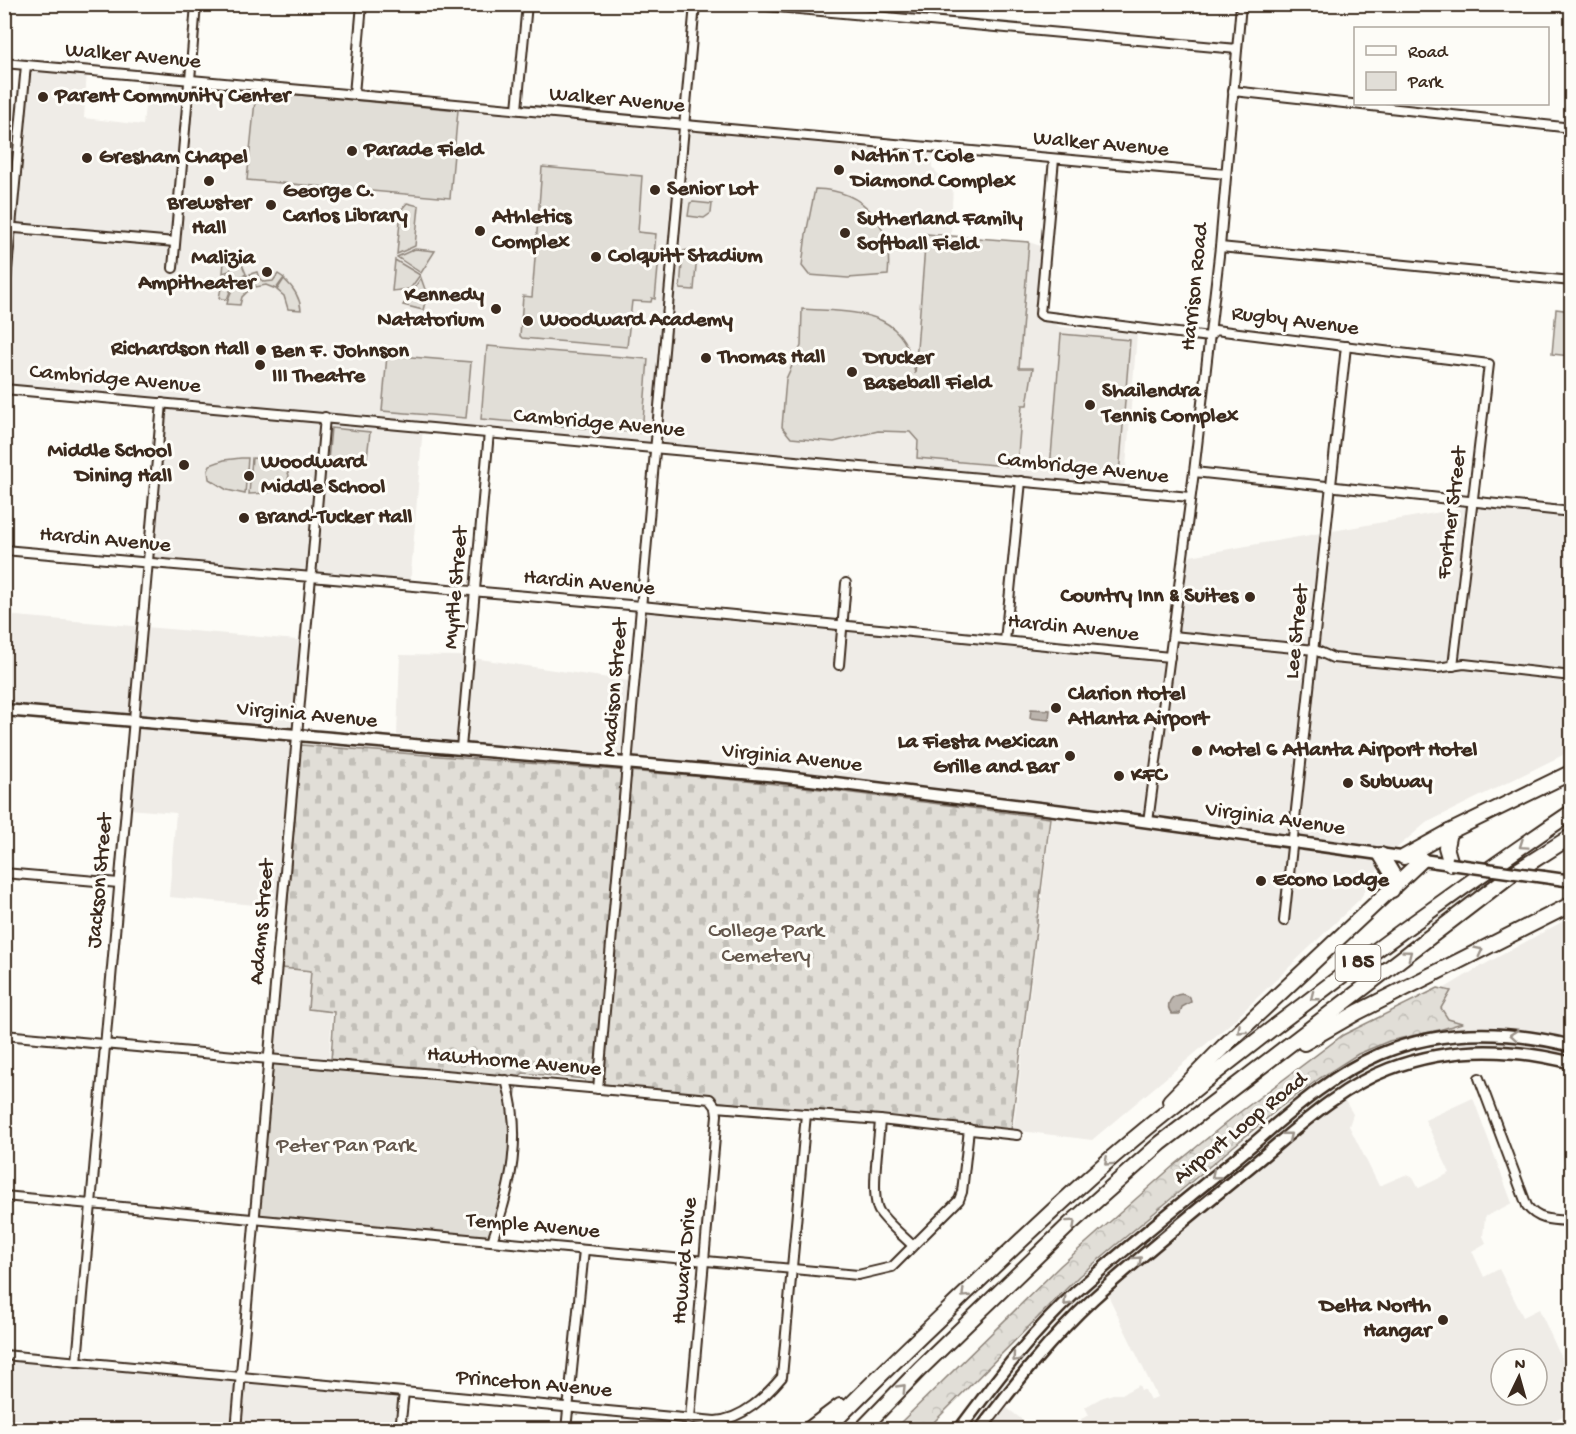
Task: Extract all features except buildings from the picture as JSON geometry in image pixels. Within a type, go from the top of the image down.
[{"type":"highway","points":[[1404,858],[1449,832],[1572,772]]},
{"type":"highway","name":"I 85","points":[[826,1430],[1035,1228],[1152,1124],[1350,969],[1475,878],[1572,813]]},
{"type":"highway","points":[[1449,832],[1446,847],[1451,864]]},
{"type":"highway","name":"I 85","points":[[861,1430],[920,1369],[1070,1224],[1161,1143],[1512,874],[1572,836]]},
{"type":"highway","points":[[1381,855],[1393,875],[1392,890]]},
{"type":"highway","points":[[1152,1124],[1172,1099],[1217,1052],[1422,860]]},
{"type":"highway","points":[[1161,1143],[1188,1133],[1277,1061],[1314,1036],[1572,904]]},
{"type":"highway","points":[[808,1430],[840,1406],[858,1397]]},
{"type":"main road","name":"Virginia Avenue","points":[[4,710],[778,776],[1148,822],[1572,881]]},
{"type":"main road","name":"Airport Loop Road","points":[[959,1430],[995,1382],[1076,1292],[1316,1092],[1347,1071],[1381,1054],[1408,1045],[1454,1035],[1492,1033],[1520,1035],[1572,1046]]},
{"type":"main road","name":"Airport Loop Road","points":[[980,1430],[1048,1347],[1094,1299],[1154,1246],[1308,1119],[1356,1085],[1388,1069],[1422,1058],[1457,1051],[1520,1052],[1572,1063]]},
{"type":"street","points":[[173,268],[196,4]]},
{"type":"street","points":[[354,94],[362,4]]},
{"type":"street","points":[[517,110],[527,4]]},
{"type":"street","name":"Madison Street","points":[[598,1089],[695,4]]},
{"type":"street","points":[[744,4],[1237,50]]},
{"type":"street","name":"Harrison Road","points":[[1148,822],[1194,472],[1220,246],[1242,4]]},
{"type":"street","name":"Walker Avenue","points":[[4,63],[1226,174]]},
{"type":"street","points":[[4,302],[8,227],[26,65]]},
{"type":"street","points":[[1233,91],[1354,104]]},
{"type":"street","points":[[1361,105],[1572,128]]},
{"type":"street","name":"Rugby Avenue","points":[[1054,159],[1040,314],[1043,316],[1209,337],[1215,330],[1489,364]]},
{"type":"street","points":[[8,227],[175,242]]},
{"type":"street","points":[[1220,246],[1572,282]]},
{"type":"street","name":"Lee Street","points":[[1284,921],[1346,346]]},
{"type":"street","name":"Fortner Street","points":[[1453,666],[1489,364]]},
{"type":"street","name":"Cambridge Avenue","points":[[4,389],[1190,497]]},
{"type":"street","name":"Jackson Street","points":[[77,1362],[162,403]]},
{"type":"street","name":"Adams Street","points":[[236,1430],[325,417]]},
{"type":"street","name":"Myrtle Street","points":[[461,748],[489,432]]},
{"type":"street","name":"Cambridge Avenue","points":[[1194,472],[1572,512]]},
{"type":"street","points":[[1005,641],[1021,481]]},
{"type":"street","name":"Hardin Avenue","points":[[4,550],[641,606],[1170,657]]},
{"type":"street","points":[[839,665],[846,584]]},
{"type":"street","name":"Hardin Avenue","points":[[1173,636],[1314,650],[1333,658],[1437,668],[1464,664],[1572,676]]},
{"type":"street","points":[[4,873],[119,883]]},
{"type":"street","name":"Hawthorne Avenue","points":[[4,1035],[710,1099],[716,1107],[880,1120],[1017,1135]]},
{"type":"street","points":[[1479,1078],[1527,1206],[1542,1218],[1572,1221]]},
{"type":"street","points":[[492,1241],[506,1201],[513,1166],[514,1116],[506,1080]]},
{"type":"street","name":"Howard Drive","points":[[690,1418],[716,1107]]},
{"type":"street","name":"Princeton Avenue","points":[[4,1355],[690,1418],[715,1420],[737,1416],[748,1409],[782,1377],[806,1114]]},
{"type":"street","points":[[880,1120],[875,1186],[876,1204],[880,1212],[912,1245]]},
{"type":"street","name":"Temple Avenue","points":[[4,1196],[858,1275],[892,1267],[959,1200],[962,1192],[969,1130]]},
{"type":"street","points":[[566,1430],[584,1250]]},
{"type":"street","points":[[400,1430],[404,1392]]},
{"type":"shaded area","name":"Woodward Academy","points":[[26,65],[87,70],[84,118],[143,125],[148,76],[933,148],[932,167],[940,176],[953,182],[951,235],[1029,242],[1043,247],[1044,316],[1060,327],[1137,334],[1124,491],[423,426],[410,586],[148,563],[162,403],[5,389],[5,302]]},
{"type":"shaded area","points":[[1480,505],[1571,517],[1571,751],[1426,823],[1385,858],[1360,899],[1231,1023],[1092,1140],[1013,1130],[1053,804],[397,735],[400,655],[459,656],[629,681],[635,611],[1165,656],[1190,556]]},
{"type":"shaded area","points":[[4,615],[309,641],[307,668],[296,725],[277,907],[169,897],[176,813],[129,809],[139,717],[5,706]]},
{"type":"shaded area","points":[[1571,917],[1571,1060],[1479,1052],[1392,1020],[1478,968]]},
{"type":"shaded area","points":[[273,968],[311,972],[307,1010],[332,1013],[329,1059],[266,1057]]},
{"type":"shaded area","points":[[1473,1098],[1512,1203],[1485,1217],[1483,1236],[1486,1243],[1472,1251],[1484,1277],[1499,1269],[1523,1317],[1539,1309],[1571,1379],[1571,1412],[1535,1430],[1072,1430],[1082,1424],[1081,1419],[1089,1415],[1085,1407],[1101,1398],[1122,1394],[1139,1385],[1141,1390],[1145,1390],[1150,1400],[1157,1397],[1108,1295],[1190,1223],[1344,1099],[1353,1114],[1349,1126],[1379,1186],[1405,1175],[1413,1177],[1419,1188],[1450,1173],[1425,1120]]},
{"type":"shaded area","points":[[4,1360],[399,1397],[396,1429],[5,1429]]},
{"type":"shaded area","points":[[1007,1408],[1034,1429],[990,1429]]},
{"type":"green space","name":"Parade Field","points":[[256,91],[458,110],[450,198],[247,180]]},
{"type":"green space","name":"Colquitt Stadium","points":[[542,167],[642,176],[638,232],[656,234],[654,256],[659,257],[655,299],[652,298],[651,302],[632,301],[627,347],[520,336],[523,296],[532,297]]},
{"type":"green space","name":"Sutherland Family Softball Field","points":[[815,189],[849,196],[862,203],[873,214],[881,226],[886,241],[888,275],[848,278],[809,275],[802,266]]},
{"type":"green space","points":[[407,203],[419,206],[415,246],[397,254],[401,210]]},
{"type":"green space","points":[[690,203],[712,204],[711,213],[704,218],[688,216]]},
{"type":"green space","points":[[926,234],[1029,242],[1019,368],[1033,368],[1027,405],[1022,405],[1017,467],[917,458],[918,441],[910,432],[878,431],[834,442],[791,438],[782,427],[786,379],[801,346],[802,309],[859,314],[889,325],[901,336],[910,352],[915,374]]},
{"type":"green space","points":[[415,249],[435,251],[421,273],[397,257]]},
{"type":"green space","points":[[694,249],[697,253],[694,290],[680,289],[683,251]]},
{"type":"green space","points":[[395,260],[420,275],[410,289],[392,291]]},
{"type":"green space","points":[[224,262],[237,263],[230,270],[241,262],[246,274],[234,285],[227,300],[219,298],[222,283],[229,271],[223,273]]},
{"type":"green space","points":[[257,272],[259,278],[264,282],[273,281],[278,274],[284,278],[276,289],[266,285],[256,287],[250,274]]},
{"type":"green space","points":[[247,275],[252,287],[242,297],[240,305],[227,304],[234,288]]},
{"type":"green space","points":[[421,278],[427,295],[423,310],[403,305]]},
{"type":"green space","points":[[284,279],[296,293],[301,310],[288,309],[284,296],[277,290]]},
{"type":"green space","points":[[1556,309],[1571,311],[1571,356],[1552,354]]},
{"type":"green space","name":"Shailendra Tennis Complex","points":[[1061,334],[1130,340],[1119,475],[1050,469]]},
{"type":"green space","points":[[487,346],[648,359],[642,433],[481,419]]},
{"type":"green space","points":[[387,355],[471,362],[466,418],[382,411]]},
{"type":"green space","points":[[331,428],[370,432],[366,465],[328,461]]},
{"type":"green space","points":[[248,458],[245,494],[227,490],[209,479],[210,465]]},
{"type":"green space","points":[[252,458],[268,460],[283,467],[289,475],[287,484],[267,493],[249,494]]},
{"type":"green space","name":"College Park Cemetery","points":[[301,745],[704,777],[796,786],[1050,818],[1011,1130],[719,1102],[703,1094],[586,1083],[584,1079],[523,1073],[519,1077],[331,1060],[334,1012],[308,1009],[311,971],[282,968]]},
{"type":"green space","points":[[1438,988],[1451,991],[1441,1008],[1448,1019],[1462,1023],[1389,1041],[1358,1054],[1320,1078],[1278,1109],[1079,1276],[927,1429],[894,1429],[1061,1265],[1172,1167],[1232,1118],[1343,1035]]},
{"type":"green space","name":"Peter Pan Park","points":[[266,1057],[517,1082],[503,1201],[494,1236],[252,1222]]},
{"type":"water","points":[[1031,709],[1050,710],[1049,720],[1030,718]]},
{"type":"water","points":[[1182,994],[1190,997],[1191,1002],[1182,1007],[1180,1014],[1172,1014],[1169,1007],[1170,1001]]},
{"type":"place","name":"Parent Community Center","points":[[43,97]]},
{"type":"place","name":"Parade Field","points":[[352,151]]},
{"type":"place","name":"Gresham Chapel","points":[[87,158]]},
{"type":"place","name":"Nathn T. Cole Diamond Complex","points":[[839,170]]},
{"type":"place","name":"Brewster Hall","points":[[209,181]]},
{"type":"place","name":"Senior Lot","points":[[655,190]]},
{"type":"place","name":"George C. Carlos Library","points":[[271,205]]},
{"type":"place","name":"Athletics Complex","points":[[480,231]]},
{"type":"place","name":"Sutherland Family Softball Field","points":[[845,233]]},
{"type":"place","name":"Colquitt Stadium","points":[[596,257]]},
{"type":"place","name":"Malizia Ampitheater","points":[[267,272]]},
{"type":"place","name":"Kennedy Natatorium","points":[[496,309]]},
{"type":"place","name":"Woodward Academy","points":[[528,321]]},
{"type":"place","name":"Richardson Hall","points":[[261,350]]},
{"type":"place","name":"Thomas Hall","points":[[706,358]]},
{"type":"place","name":"Ben F. Johnson III Theatre","points":[[260,365]]},
{"type":"place","name":"Drucker Baseball Field","points":[[852,372]]},
{"type":"place","name":"Shailendra Tennis Complex","points":[[1090,405]]},
{"type":"place","name":"Middle School Dining Hall","points":[[184,465]]},
{"type":"place","name":"Woodward Middle School","points":[[249,476]]},
{"type":"place","name":"Brand-Tucker Hall","points":[[244,518]]},
{"type":"place","name":"Country Inn & Suites","points":[[1250,597]]},
{"type":"place","name":"Clarion Hotel Atlanta Airport","points":[[1056,708]]},
{"type":"place","name":"Motel 6 Atlanta Airport Hotel","points":[[1197,751]]},
{"type":"place","name":"La Fiesta Mexican Grille and Bar","points":[[1070,756]]},
{"type":"place","name":"KFC","points":[[1119,776]]},
{"type":"place","name":"Subway","points":[[1348,783]]},
{"type":"place","name":"Econo Lodge","points":[[1261,881]]},
{"type":"place","name":"Delta North Hangar","points":[[1443,1320]]}]
